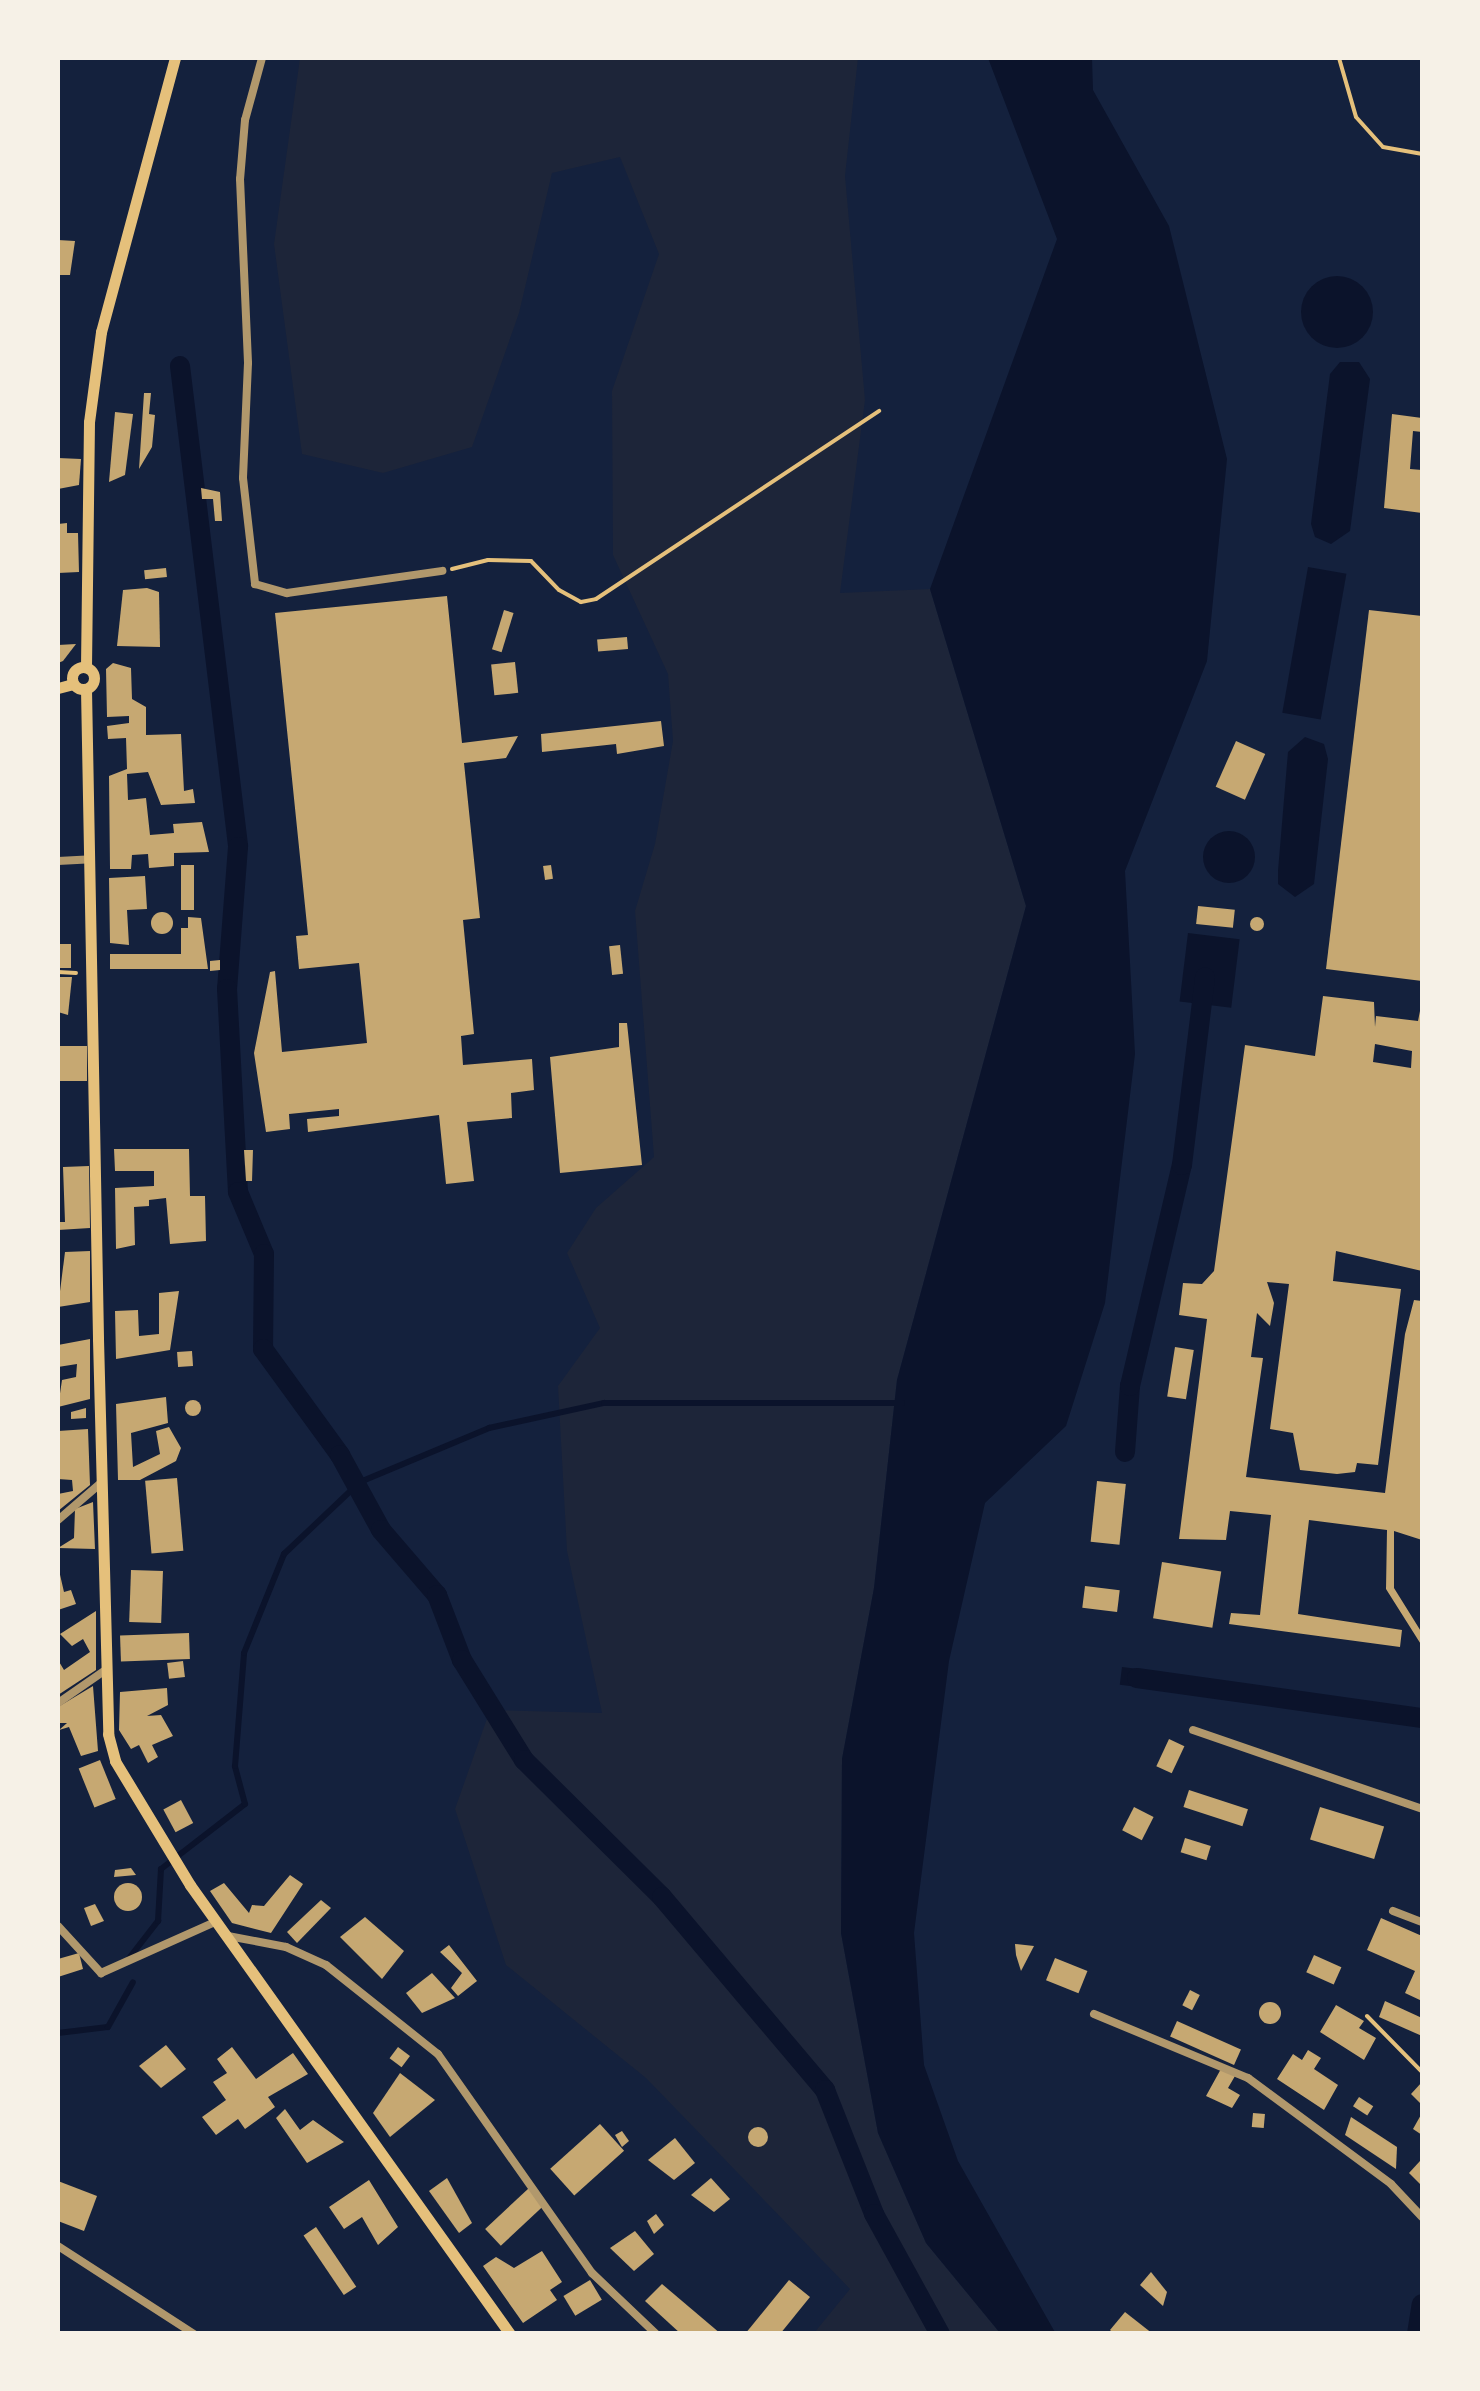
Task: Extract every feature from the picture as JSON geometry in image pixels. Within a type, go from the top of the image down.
[{"type":"main road","points":[[175,58],[101,332],[88,422],[86,667],[95,679],[86,690],[107,1669],[115,1761],[180,1869],[510,2334]]},
{"type":"main road","points":[[73,684],[76,670],[86,667]]},
{"type":"main road","points":[[58,688],[73,684],[86,690]]},
{"type":"street","points":[[262,58],[245,120],[240,179],[248,363],[243,478],[255,584],[287,593],[442,571]]},
{"type":"street","points":[[58,861],[92,859]]},
{"type":"street","points":[[58,1520],[102,1482]]},
{"type":"street","points":[[58,1702],[107,1669]]},
{"type":"street","points":[[1192,1730],[1422,1808]]},
{"type":"street","points":[[1393,1911],[1422,1922]]},
{"type":"street","points":[[58,1926],[100,1972],[217,1921]]},
{"type":"street","points":[[228,1936],[286,1947],[326,1965],[438,2054],[592,2273],[656,2334]]},
{"type":"street","points":[[1094,2014],[1248,2078],[1377,2172],[1422,2216]]},
{"type":"street","points":[[58,2246],[194,2334]]},
{"type":"path","points":[[1338,58],[1356,117],[1383,147],[1422,154]]},
{"type":"path","points":[[442,571],[488,560],[531,560],[559,590],[581,602],[596,599],[879,411]]},
{"type":"path","points":[[1366,2016],[1422,2072]]},
{"type":"shaded area","points":[[300,58],[858,58],[845,176],[865,400],[840,593],[930,589],[1026,906],[897,1380],[874,1588],[842,1759],[841,1933],[878,2133],[926,2243],[1000,2333],[814,2333],[850,2289],[646,2078],[506,1965],[455,1809],[490,1710],[602,1713],[567,1551],[558,1386],[600,1328],[567,1253],[596,1208],[654,1157],[635,911],[655,844],[673,741],[668,674],[613,555],[612,391],[659,254],[620,157],[552,173],[519,313],[472,447],[383,473],[302,454],[274,244]]},
{"type":"shaded area","points":[[988,58],[1092,58],[1093,90],[1169,226],[1227,459],[1207,661],[1125,871],[1135,1054],[1105,1303],[1066,1426],[985,1503],[949,1661],[914,1933],[924,2065],[958,2161],[1056,2334],[1000,2333],[926,2243],[878,2133],[841,1933],[842,1759],[874,1588],[897,1380],[1026,906],[930,589],[1057,239]]},
{"type":"shaded area","points":[[1337,276],[1363,286],[1373,312],[1363,338],[1337,348],[1311,338],[1301,312],[1311,286]]},
{"type":"shaded area","points":[[1340,362],[1359,362],[1370,379],[1350,531],[1331,544],[1315,537],[1311,524],[1330,374]]},
{"type":"shaded area","points":[[1308,567],[1346,574],[1321,720],[1282,713]]},
{"type":"shaded area","points":[[1305,737],[1324,744],[1328,759],[1314,884],[1295,897],[1278,884],[1278,871],[1288,752]]},
{"type":"shaded area","points":[[1229,831],[1248,838],[1255,857],[1248,876],[1229,883],[1210,876],[1203,857],[1210,838]]},
{"type":"shaded area","points":[[1188,933],[1240,939],[1231,1008],[1180,1001]]},
{"type":"shaded area","points":[[1122,1667],[1165,1672],[1162,1690],[1120,1685]]},
{"type":"building","points":[[58,240],[75,241],[70,275],[58,275]]},
{"type":"building","points":[[144,393],[151,393],[149,414],[155,415],[152,447],[139,469]]},
{"type":"building","points":[[115,412],[133,414],[125,475],[109,482]]},
{"type":"building","points":[[1392,414],[1422,418],[1422,432],[1413,431],[1410,469],[1422,470],[1422,513],[1384,508]]},
{"type":"building","points":[[58,458],[81,459],[79,485],[58,489]]},
{"type":"building","points":[[201,488],[220,492],[222,521],[215,521],[213,499],[202,499]]},
{"type":"building","points":[[67,523],[67,533],[78,533],[79,572],[58,573],[58,524]]},
{"type":"building","points":[[166,568],[167,577],[145,579],[144,570]]},
{"type":"building","points":[[147,588],[159,592],[160,647],[117,646],[123,590]]},
{"type":"building","points":[[447,596],[462,743],[518,736],[506,758],[464,763],[480,918],[463,920],[474,1034],[461,1036],[463,1065],[532,1059],[534,1090],[511,1093],[512,1118],[467,1122],[474,1181],[446,1184],[439,1115],[308,1132],[307,1119],[339,1116],[339,1109],[289,1114],[290,1129],[266,1132],[254,1053],[270,972],[275,971],[282,1052],[367,1043],[359,963],[299,969],[296,936],[308,935],[275,613]]},
{"type":"building","points":[[504,610],[514,613],[502,652],[492,649]]},
{"type":"building","points":[[1369,610],[1422,616],[1422,981],[1326,969]]},
{"type":"building","points":[[627,637],[628,649],[598,652],[597,640]]},
{"type":"building","points":[[76,644],[63,661],[58,663],[58,645]]},
{"type":"building","points":[[515,662],[518,693],[494,695],[491,665]]},
{"type":"building","points":[[113,663],[131,668],[132,699],[146,707],[146,735],[181,734],[184,791],[193,789],[195,803],[161,805],[148,772],[127,774],[128,800],[146,798],[150,835],[174,833],[173,824],[202,822],[209,852],[174,853],[174,866],[149,868],[148,854],[132,855],[131,869],[110,869],[109,776],[127,769],[126,738],[108,739],[107,726],[129,723],[129,716],[107,717],[106,669]]},
{"type":"building","points":[[661,721],[664,746],[617,754],[616,744],[542,752],[541,734]]},
{"type":"building","points":[[1236,741],[1265,754],[1245,800],[1216,787]]},
{"type":"building","points":[[181,865],[194,865],[194,910],[181,910]]},
{"type":"building","points":[[551,865],[553,879],[545,880],[543,866]]},
{"type":"building","points":[[145,876],[147,909],[127,910],[129,945],[110,943],[109,878]]},
{"type":"building","points":[[1198,906],[1235,910],[1233,928],[1196,924]]},
{"type":"building","points":[[162,912],[170,915],[170,931],[162,934],[154,931],[151,923],[154,915]]},
{"type":"building","points":[[188,917],[201,918],[208,969],[110,969],[110,954],[181,954],[181,928],[188,928]]},
{"type":"building","points":[[1257,917],[1264,924],[1257,931],[1250,924]]},
{"type":"building","points":[[58,944],[71,944],[71,968],[58,968]]},
{"type":"building","points":[[620,945],[623,974],[612,975],[609,946]]},
{"type":"building","points":[[220,960],[220,970],[210,971],[210,961]]},
{"type":"building","points":[[58,977],[72,977],[68,1015],[58,1012]]},
{"type":"building","points":[[1323,996],[1374,1002],[1375,1027],[1376,1016],[1418,1021],[1422,1001],[1422,1271],[1336,1251],[1333,1281],[1401,1289],[1378,1465],[1357,1463],[1355,1472],[1337,1474],[1300,1470],[1293,1433],[1270,1429],[1289,1284],[1267,1282],[1274,1303],[1270,1326],[1257,1313],[1251,1357],[1263,1358],[1246,1477],[1385,1493],[1405,1334],[1414,1300],[1422,1301],[1422,1540],[1394,1531],[1394,1588],[1422,1633],[1422,1646],[1386,1589],[1387,1530],[1309,1520],[1298,1614],[1402,1630],[1400,1647],[1229,1624],[1231,1613],[1260,1615],[1271,1515],[1230,1511],[1226,1540],[1179,1539],[1207,1319],[1179,1315],[1183,1283],[1202,1284],[1214,1271],[1245,1045],[1315,1056]],"holes":[[[1375,1044],[1412,1051],[1411,1068],[1373,1062]]]},
{"type":"building","points":[[619,1023],[627,1023],[642,1165],[560,1173],[550,1057],[619,1047]]},
{"type":"building","points":[[58,1046],[87,1046],[87,1081],[58,1081]]},
{"type":"building","points":[[114,1149],[189,1149],[190,1196],[205,1196],[206,1241],[170,1244],[166,1198],[149,1200],[149,1206],[134,1207],[135,1245],[116,1249],[115,1188],[154,1186],[154,1171],[115,1171]]},
{"type":"building","points":[[244,1150],[253,1150],[252,1181],[246,1181]]},
{"type":"building","points":[[89,1166],[90,1228],[58,1230],[58,1222],[65,1222],[63,1167]]},
{"type":"building","points":[[90,1251],[90,1302],[58,1307],[65,1252]]},
{"type":"building","points":[[179,1291],[170,1350],[116,1359],[115,1311],[138,1310],[139,1336],[159,1334],[159,1293]]},
{"type":"building","points":[[90,1339],[90,1399],[58,1407],[62,1380],[76,1377],[77,1364],[58,1367],[58,1345]]},
{"type":"building","points":[[1175,1347],[1194,1350],[1186,1399],[1167,1396]]},
{"type":"building","points":[[192,1351],[193,1366],[178,1367],[177,1352]]},
{"type":"building","points":[[166,1397],[168,1423],[131,1433],[133,1467],[160,1454],[156,1431],[169,1427],[181,1448],[176,1461],[140,1480],[118,1480],[116,1404]]},
{"type":"building","points":[[193,1400],[201,1408],[193,1416],[185,1408]]},
{"type":"building","points":[[86,1408],[86,1418],[71,1419],[71,1412]]},
{"type":"building","points":[[88,1429],[90,1485],[58,1511],[58,1494],[73,1491],[72,1480],[58,1479],[58,1431]]},
{"type":"building","points":[[177,1478],[183,1551],[151,1554],[145,1481]]},
{"type":"building","points":[[1097,1481],[1126,1484],[1119,1545],[1091,1542]]},
{"type":"building","points":[[93,1502],[95,1549],[58,1548],[74,1538],[75,1509]]},
{"type":"building","points":[[1162,1562],[1221,1571],[1212,1628],[1153,1618]]},
{"type":"building","points":[[58,1566],[64,1592],[71,1590],[76,1604],[58,1610]]},
{"type":"building","points":[[131,1570],[163,1571],[161,1623],[129,1622]]},
{"type":"building","points":[[1085,1586],[1120,1590],[1117,1612],[1082,1608]]},
{"type":"building","points":[[96,1611],[96,1670],[58,1695],[58,1660],[64,1670],[90,1652],[83,1639],[72,1646],[60,1634]]},
{"type":"building","points":[[189,1633],[190,1659],[121,1661],[120,1635]]},
{"type":"building","points":[[183,1661],[185,1677],[169,1679],[167,1663]]},
{"type":"building","points":[[93,1686],[98,1751],[81,1756],[69,1727],[59,1730],[67,1723],[58,1723],[58,1707]]},
{"type":"building","points":[[167,1688],[168,1705],[147,1716],[161,1715],[173,1736],[152,1745],[158,1757],[148,1763],[139,1745],[131,1749],[119,1730],[120,1692]]},
{"type":"building","points":[[1169,1739],[1184,1746],[1172,1773],[1156,1766]]},
{"type":"building","points":[[100,1760],[116,1799],[94,1808],[79,1769]]},
{"type":"building","points":[[1189,1790],[1248,1809],[1242,1826],[1183,1807]]},
{"type":"building","points":[[181,1800],[193,1823],[176,1832],[163,1809]]},
{"type":"building","points":[[1134,1807],[1154,1817],[1142,1840],[1122,1830]]},
{"type":"building","points":[[1320,1807],[1384,1827],[1374,1859],[1310,1840]]},
{"type":"building","points":[[1185,1838],[1211,1846],[1206,1860],[1181,1852]]},
{"type":"building","points":[[131,1868],[136,1875],[114,1877],[115,1870]]},
{"type":"building","points":[[290,1875],[303,1884],[271,1933],[232,1923],[210,1891],[224,1883],[249,1913],[252,1905],[264,1906]]},
{"type":"building","points":[[128,1883],[138,1887],[142,1897],[138,1907],[128,1911],[118,1907],[114,1897],[118,1887]]},
{"type":"building","points":[[321,1900],[331,1908],[297,1943],[287,1932]]},
{"type":"building","points":[[95,1904],[104,1921],[91,1926],[84,1908]]},
{"type":"building","points":[[365,1917],[404,1951],[382,1979],[340,1937]]},
{"type":"building","points":[[1381,1918],[1422,1936],[1422,2001],[1405,1993],[1415,1971],[1367,1950]]},
{"type":"building","points":[[1015,1944],[1034,1946],[1021,1971],[1016,1955]]},
{"type":"building","points":[[449,1945],[477,1981],[458,1996],[451,1988],[462,1973],[440,1952]]},
{"type":"building","points":[[79,1953],[83,1969],[58,1977],[58,1959]]},
{"type":"building","points":[[1314,1955],[1341,1967],[1334,1985],[1306,1972]]},
{"type":"building","points":[[1055,1958],[1087,1971],[1078,1993],[1046,1980]]},
{"type":"building","points":[[432,1973],[455,1998],[422,2013],[406,1993]]},
{"type":"building","points":[[1190,1990],[1200,1995],[1192,2010],[1182,2005]]},
{"type":"building","points":[[1385,2001],[1422,2018],[1422,2036],[1379,2017]]},
{"type":"building","points":[[1270,2002],[1278,2005],[1278,2021],[1270,2024],[1262,2021],[1259,2013],[1262,2005]]},
{"type":"building","points":[[1336,2005],[1364,2021],[1359,2028],[1376,2038],[1364,2060],[1320,2032]]},
{"type":"building","points":[[1177,2021],[1241,2049],[1234,2065],[1170,2037]]},
{"type":"building","points":[[166,2045],[186,2069],[161,2088],[139,2066]]},
{"type":"building","points":[[232,2047],[256,2079],[293,2053],[308,2074],[268,2097],[275,2107],[245,2129],[238,2119],[216,2135],[202,2117],[226,2100],[213,2082],[227,2073],[217,2059]]},
{"type":"building","points":[[398,2047],[410,2056],[402,2067],[390,2058]]},
{"type":"building","points":[[1308,2050],[1321,2058],[1314,2069],[1338,2085],[1324,2110],[1277,2079],[1293,2054],[1302,2060]]},
{"type":"building","points":[[1222,2067],[1235,2076],[1228,2088],[1240,2095],[1232,2108],[1206,2096]]},
{"type":"building","points":[[400,2073],[435,2100],[390,2137],[373,2113]]},
{"type":"building","points":[[1422,2082],[1422,2105],[1411,2094]]},
{"type":"building","points":[[1359,2097],[1373,2106],[1367,2115],[1353,2106]]},
{"type":"building","points":[[285,2109],[300,2130],[313,2120],[344,2142],[307,2163],[276,2118]]},
{"type":"building","points":[[1253,2113],[1265,2114],[1264,2128],[1252,2127]]},
{"type":"building","points":[[1422,2113],[1422,2135],[1413,2129]]},
{"type":"building","points":[[1351,2117],[1397,2147],[1396,2169],[1345,2135]]},
{"type":"building","points":[[600,2124],[624,2151],[574,2196],[550,2169]]},
{"type":"building","points":[[758,2127],[768,2137],[758,2147],[748,2137]]},
{"type":"building","points":[[622,2131],[629,2141],[622,2147],[615,2135]]},
{"type":"building","points":[[675,2138],[695,2163],[674,2180],[648,2160]]},
{"type":"building","points":[[1422,2163],[1422,2186],[1409,2173]]},
{"type":"building","points":[[447,2178],[472,2223],[459,2233],[429,2191]]},
{"type":"building","points":[[711,2178],[730,2199],[714,2212],[691,2195]]},
{"type":"building","points":[[369,2180],[398,2227],[378,2245],[362,2217],[344,2229],[329,2207]]},
{"type":"building","points":[[58,2181],[97,2196],[84,2231],[58,2221]]},
{"type":"building","points":[[529,2188],[545,2205],[501,2246],[485,2229]]},
{"type":"building","points":[[656,2214],[664,2225],[654,2234],[647,2221]]},
{"type":"building","points":[[316,2227],[356,2287],[344,2295],[304,2235]]},
{"type":"building","points":[[635,2231],[654,2254],[634,2271],[610,2248]]},
{"type":"building","points":[[542,2251],[562,2282],[550,2290],[557,2300],[523,2323],[483,2266],[496,2257],[514,2268]]},
{"type":"building","points":[[1151,2272],[1167,2292],[1163,2306],[1140,2285]]},
{"type":"building","points":[[590,2280],[602,2300],[575,2316],[563,2296]]},
{"type":"building","points":[[789,2280],[810,2297],[780,2334],[745,2334]]},
{"type":"building","points":[[662,2284],[721,2334],[681,2334],[645,2301]]},
{"type":"building","points":[[1125,2312],[1153,2334],[1114,2334],[1110,2330]]},
{"type":"waterway","points":[[180,366],[238,847],[227,989],[238,1192],[264,1254],[263,1349],[340,1455],[381,1530],[437,1595],[462,1660],[524,1760],[662,1897],[825,2090],[874,2214],[940,2334]]},
{"type":"waterway","points":[[1125,1452],[1130,1386],[1182,1165],[1205,977]]},
{"type":"waterway","points":[[130,1957],[158,1921],[161,1869],[245,1804],[235,1766],[244,1653],[284,1554],[360,1482],[489,1428],[604,1403],[902,1403]]},
{"type":"waterway","points":[[1137,1678],[1422,1718]]},
{"type":"waterway","points":[[58,2033],[108,2027],[133,1982]]},
{"type":"waterway","points":[[1417,2334],[1422,2304]]}]
